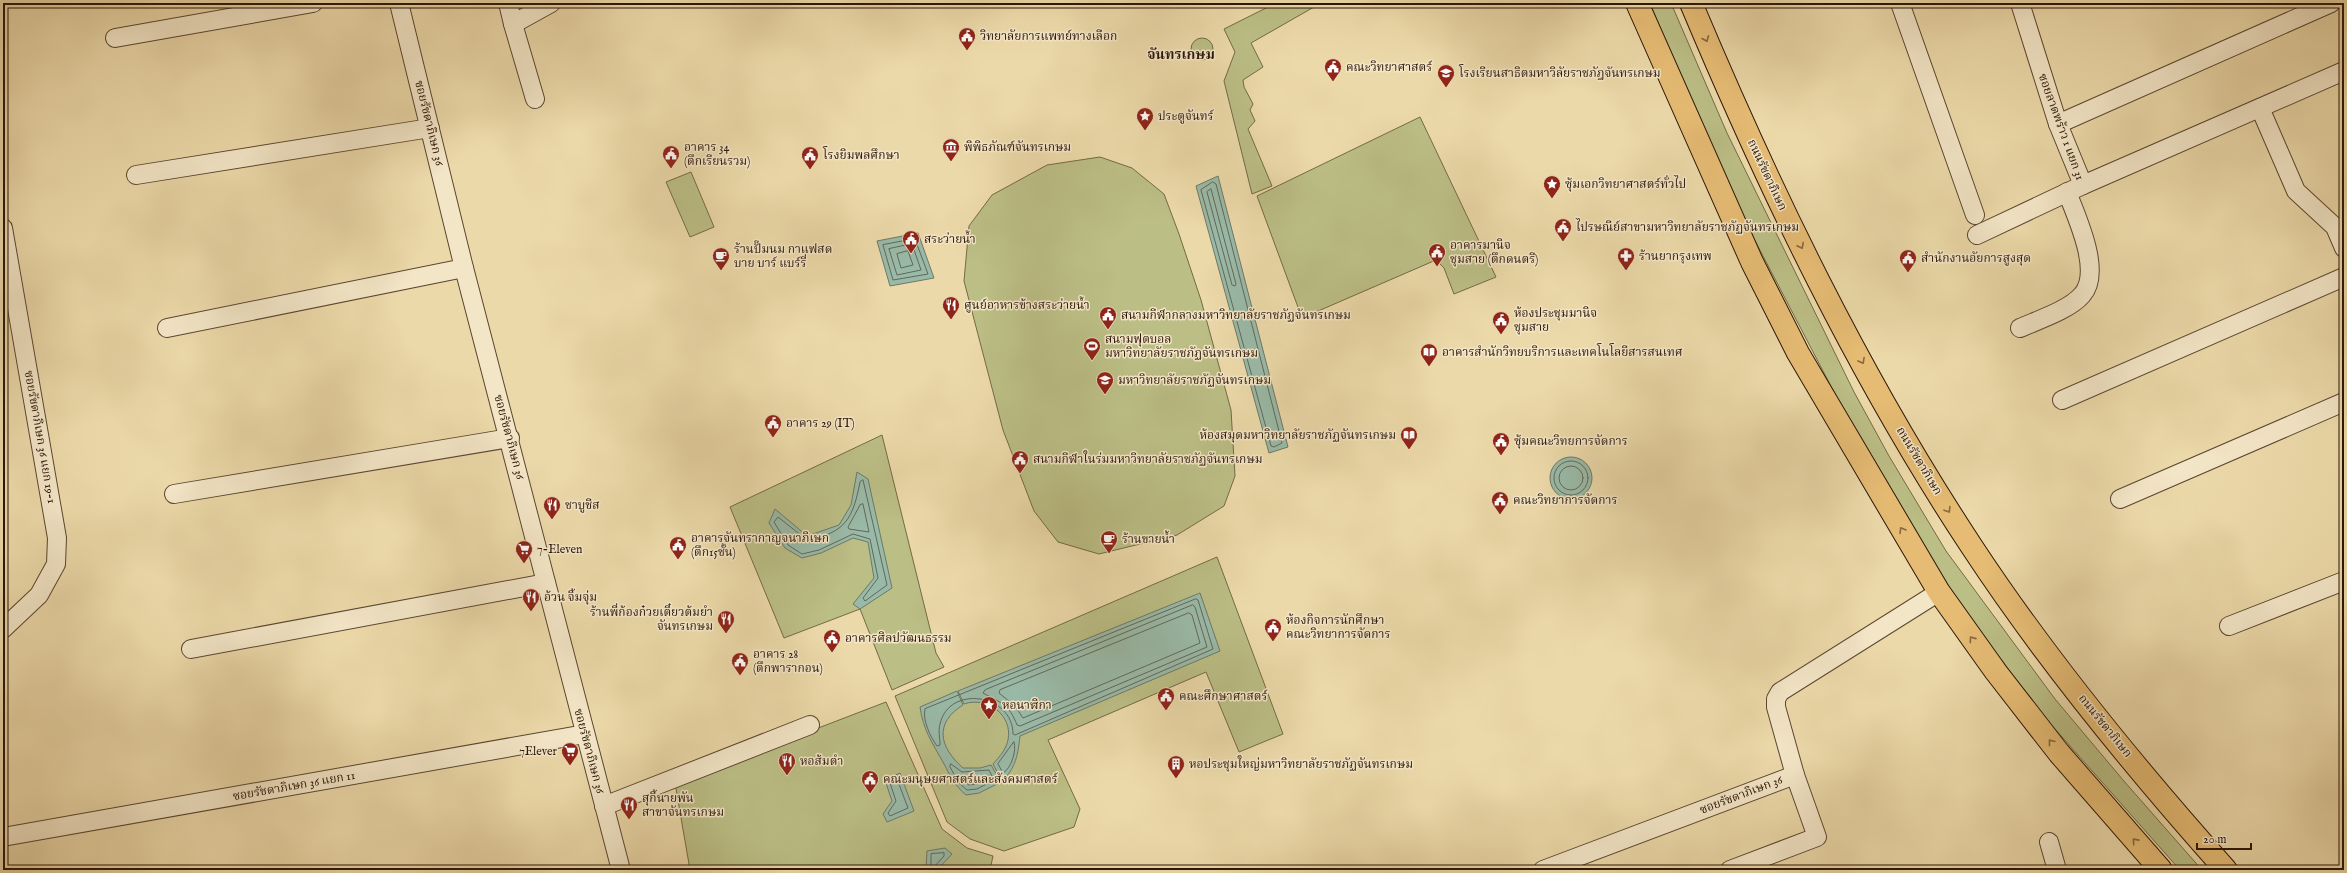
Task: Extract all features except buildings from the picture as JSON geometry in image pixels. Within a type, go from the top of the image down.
[{"type":"main road","points":[[1638,3],[1752,262],[1795,346],[1939,592],[1996,672],[2059,753],[2161,870]]},
{"type":"main road","name":"ถนนรัชดาภิเษก","points":[[1691,3],[1728,91],[1779,202],[1845,331],[1912,452],[1972,548],[2070,683],[2226,870]]},
{"type":"street","points":[[115,38],[312,3]]},
{"type":"street","name":"ซอยรัชดาภิเษก 36","points":[[399,3],[464,268],[510,438],[546,583],[621,870]]},
{"type":"street","points":[[508,3],[535,99]]},
{"type":"street","points":[[513,24],[550,3]]},
{"type":"street","points":[[1900,3],[1975,215]]},
{"type":"street","name":"ซอยลาดพร้าว 1 แยก 31","points":[[1977,235],[2075,188],[2058,124],[2020,3]]},
{"type":"street","points":[[2058,124],[2331,3]]},
{"type":"street","points":[[2020,328],[2059,310],[2083,295],[2090,275],[2087,247],[2075,188],[2344,72]]},
{"type":"street","points":[[2260,108],[2296,190],[2335,227],[2344,248]]},
{"type":"street","points":[[136,175],[430,128]]},
{"type":"street","name":"ซอยรัชดาภิเษก 36 แยก 19-1","points":[[3,228],[57,538],[56,564],[39,595],[3,629]]},
{"type":"street","points":[[167,328],[464,268]]},
{"type":"street","points":[[2062,400],[2344,277]]},
{"type":"street","points":[[2120,499],[2344,402]]},
{"type":"street","points":[[174,494],[510,438]]},
{"type":"street","points":[[2229,626],[2344,581]]},
{"type":"street","points":[[191,649],[546,583]]},
{"type":"street","name":"ซอยรัชดาภิเษก 36","points":[[1543,870],[1795,775],[1776,707],[1776,699],[1780,692],[1939,592]]},
{"type":"street","points":[[604,806],[810,725]]},
{"type":"street","name":"ซอยรัชดาภิเษก 36 แยก 11","points":[[3,837],[585,734]]},
{"type":"street","points":[[1730,870],[1817,837],[1795,775]]},
{"type":"street","points":[[2049,842],[2057,870]]},
{"type":"green space","points":[[1276,3],[1321,3],[1251,43],[1263,67],[1243,80],[1244,87],[1253,104],[1250,110],[1255,121],[1248,129],[1272,186],[1252,194],[1224,81],[1235,52],[1224,29]]},
{"type":"green space","points":[[1650,3],[1671,3],[1727,133],[1854,392],[1889,456],[1946,551],[2055,699],[2123,780],[2202,870],[2180,870],[2047,720],[1962,608],[1859,440],[1750,231],[1674,63]]},
{"type":"green space","points":[[1202,38],[1210,41],[1213,49],[1210,57],[1202,60],[1194,57],[1191,49],[1194,41]]},
{"type":"green space","points":[[1420,117],[1496,277],[1454,294],[1444,268],[1436,260],[1302,318],[1257,196]]},
{"type":"green space","points":[[1100,157],[1132,168],[1164,194],[1201,300],[1231,410],[1235,476],[1224,506],[1177,535],[1099,554],[1058,542],[1034,511],[1003,430],[964,281],[969,226],[992,195],[1047,165]]},
{"type":"green space","points":[[691,172],[714,227],[690,237],[666,182]]},
{"type":"green space","points":[[882,435],[936,653],[944,667],[892,690],[860,609],[784,638],[730,507]]},
{"type":"green space","points":[[1217,557],[1283,734],[1239,752],[1206,672],[1048,740],[1080,809],[1074,827],[1004,851],[970,839],[947,822],[895,696]]},
{"type":"green space","points":[[886,702],[942,829],[967,848],[993,856],[990,870],[690,870],[675,783]]},
{"type":"water","points":[[1218,176],[1288,447],[1269,453],[1196,186]]},
{"type":"water","points":[[918,233],[934,278],[890,286],[877,241]]},
{"type":"water","points":[[1571,457],[1586,463],[1592,478],[1586,493],[1571,499],[1556,493],[1550,478],[1556,463]]},
{"type":"water","points":[[857,472],[868,479],[892,588],[860,609],[853,604],[874,578],[868,542],[853,538],[821,553],[802,558],[785,548],[769,523],[775,509],[807,536],[839,525],[851,505]]},
{"type":"water","points":[[1200,593],[1220,651],[1020,736],[1016,760],[1007,776],[1002,781],[993,764],[1007,744],[1008,731],[1006,723],[1002,716],[989,705],[973,702],[964,704],[958,691]]},
{"type":"water","points":[[957,691],[963,705],[947,719],[943,735],[945,744],[955,760],[963,768],[980,768],[991,765],[1001,782],[979,793],[966,795],[953,780],[932,742],[923,722],[920,707]]},
{"type":"water","points":[[900,773],[914,811],[887,822],[883,814],[892,801],[885,780]]},
{"type":"water","points":[[945,848],[952,854],[937,870],[926,868],[927,851]]},
{"type":"place","name":"วิทยาลัยการแพทย์ทางเลือก","points":[[967,51]]},
{"type":"place","name":"คณะวิทยาศาสตร์","points":[[1333,82]]},
{"type":"place","name":"โรงเรียนสาธิตมหาวิลัยราชภัฎจันทรเกษม","points":[[1446,88]]},
{"type":"place","name":"ประตูจันทร์","points":[[1145,131]]},
{"type":"place","name":"พิพิธภัณฑ์จันทรเกษม","points":[[951,162]]},
{"type":"place","name":"อาคาร 34 (ตึกเรียนรวม)","points":[[671,169]]},
{"type":"place","name":"โรงยิมพลศึกษา","points":[[810,170]]},
{"type":"place","name":"ซุ้มเอกวิทยาศาสตร์ทั่วไป","points":[[1552,199]]},
{"type":"place","name":"ไปรษณีย์สาขามหาวิทยาลัยราชภัฏจันทรเกษม","points":[[1563,242]]},
{"type":"place","name":"สระว่ายน้ำ","points":[[911,254]]},
{"type":"place","name":"อาคารมานิจ ชุมสาย (ตึกดนตรี)","points":[[1437,267]]},
{"type":"place","name":"ร้านปั๊มนม กาแฟสด บาย บาร์ แบร์รี่","points":[[721,271]]},
{"type":"place","name":"ร้านยากรุงเทพ","points":[[1626,271]]},
{"type":"place","name":"สำนักงานอัยการสูงสุด","points":[[1908,273]]},
{"type":"place","name":"ศูนย์อาหารข้างสระว่ายน้ำ","points":[[951,320]]},
{"type":"place","name":"สนามกีฬากลางมหาวิทยาลัยราชภัฏจันทรเกษม","points":[[1108,330]]},
{"type":"place","name":"ห้องประชุมมานิจ ชุมสาย","points":[[1501,335]]},
{"type":"place","name":"สนามฟุตบอล มหาวิทยาลัยราชภัฏจันทรเกษม","points":[[1092,361]]},
{"type":"place","name":"อาคารสำนักวิทยบริการและเทคโนโลยีสารสนเทศ","points":[[1429,367]]},
{"type":"place","name":"มหาวิทยาลัยราชภัฏจันทรเกษม","points":[[1105,395]]},
{"type":"place","name":"อาคาร 29 (IT)","points":[[773,438]]},
{"type":"place","name":"ห้องสมุดมหาวิทยาลัยราชภัฏจันทรเกษม","points":[[1409,450]]},
{"type":"place","name":"ซุ้มคณะวิทยการจัดการ","points":[[1501,456]]},
{"type":"place","name":"สนามกีฬาในร่มมหาวิทยาลัยราชภัฏจันทรเกษม","points":[[1020,474]]},
{"type":"place","name":"คณะวิทยาการจัดการ","points":[[1500,515]]},
{"type":"place","name":"ชาบูชีส","points":[[552,520]]},
{"type":"place","name":"ร้านขายน้ำ","points":[[1109,554]]},
{"type":"place","name":"อาคารจันทรากาญจนาภิเษก (ตึก15ชั้น)","points":[[678,560]]},
{"type":"place","name":"7-Eleven","points":[[524,564]]},
{"type":"place","name":"อ้วน จิ้มจุ่ม","points":[[531,612]]},
{"type":"place","name":"ร้านพี่ก้องก๋วยเตี๋ยวต้มยำ จันทรเกษม","points":[[726,634]]},
{"type":"place","name":"ห้องกิจการนักศึกษา คณะวิทยาการจัดการ","points":[[1273,642]]},
{"type":"place","name":"อาคารศิลปวัฒนธรรม","points":[[832,653]]},
{"type":"place","name":"อาคาร 28 (ตึกพารากอน)","points":[[740,676]]},
{"type":"place","name":"คณะศึกษาศาสตร์","points":[[1166,711]]},
{"type":"place","name":"หอนาฬิกา","points":[[989,720]]},
{"type":"place","name":"7Elever","points":[[570,766]]},
{"type":"place","name":"หอส้มตำ","points":[[787,776]]},
{"type":"place","name":"หอประชุมใหญ่มหาวิทยาลัยราชภัฏจันทรเกษม","points":[[1176,779]]},
{"type":"place","name":"คณะมนุษยศาสตร์และสังคมศาสตร์","points":[[870,794]]},
{"type":"place","name":"สุกี้นายพัน สาขาจันทรเกษม","points":[[629,820]]},
{"type":"district","name":"จันทรเกษม","points":[[1181,55]]}]
